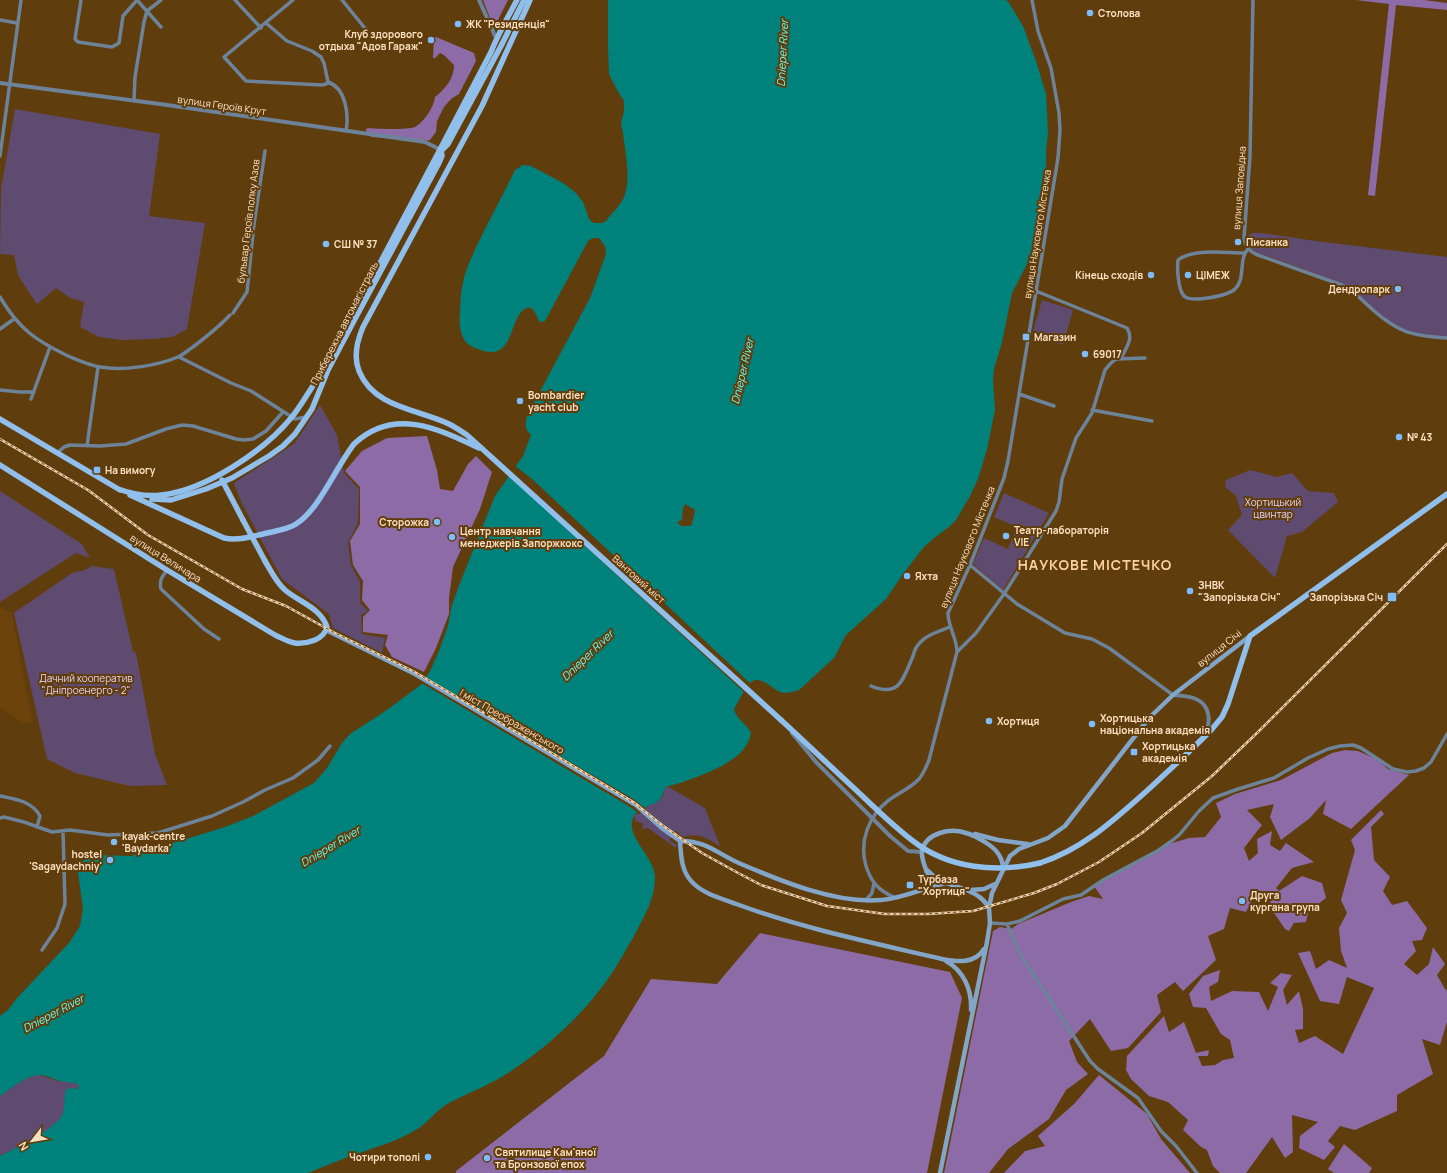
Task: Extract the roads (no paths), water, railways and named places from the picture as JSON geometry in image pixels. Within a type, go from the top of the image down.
[{"type":"main road","name":"Прибережна автомагістраль","points":[[135,494],[160,496],[192,488],[244,461],[261,448],[292,418],[322,371],[441,150],[516,0]]},
{"type":"main road","name":"Прибережна автомагістраль","points":[[441,150],[448,144],[524,0]]},
{"type":"main road","name":"Вантовий міст","points":[[530,0],[482,106],[363,327],[357,342],[356,358],[358,368],[367,385],[374,393],[394,404],[448,423],[467,435],[914,842],[943,858],[960,863],[985,868],[1018,867],[1040,863],[1074,849],[1112,822],[1199,743],[1222,717],[1228,704],[1250,636]]},
{"type":"main road","points":[[496,38],[501,46]]},
{"type":"main road","name":"Прибережна автомагістраль","points":[[135,494],[151,499],[171,500],[206,489],[232,478],[269,456],[283,446],[295,434],[308,416],[328,370],[439,163],[442,156],[441,150]]},
{"type":"main road","points":[[0,419],[118,489],[224,538],[237,540],[295,525],[309,512],[354,444],[361,437],[381,426],[406,423],[424,426],[447,433],[486,451]]},
{"type":"main road","name":"вулиця Величара","points":[[0,465],[243,617],[286,641],[296,643],[309,642],[328,631]]},
{"type":"main road","points":[[222,473],[223,482],[275,578],[284,589],[320,615],[326,624],[328,631]]},
{"type":"main road","points":[[118,489],[135,494]]},
{"type":"main road","name":"вулиця Січі","points":[[1002,873],[1010,856],[1019,849],[1048,838],[1065,826],[1138,731],[1173,695],[1250,636],[1447,494]]},
{"type":"main road","name":"I міст Преображенського","points":[[328,631],[415,674],[582,772],[636,806],[680,842]]},
{"type":"main road","points":[[918,890],[923,888],[928,882],[928,875],[923,861],[922,852],[924,845],[933,836],[948,831],[1031,844]]},
{"type":"main road","points":[[940,1173],[987,942],[990,923],[989,908],[992,893],[1002,873],[1003,864],[999,853],[992,846],[967,833]]},
{"type":"main road","points":[[945,883],[894,898],[880,900],[866,900],[834,896],[780,880],[739,863],[705,844],[686,840],[680,842],[683,865],[692,883],[709,894],[751,910],[797,924],[954,961],[971,960],[977,957],[987,942]]},
{"type":"main road","points":[[925,868],[933,876],[945,883],[979,896],[989,908]]},
{"type":"main road","points":[[964,890],[984,889],[996,883]]},
{"type":"main road","points":[[942,959],[957,969],[967,984],[971,1006],[970,1022]]},
{"type":"street","points":[[0,156],[21,0]]},
{"type":"street","points":[[81,0],[75,39],[78,42],[112,47],[119,43],[123,16],[137,0],[161,27]]},
{"type":"street","points":[[134,101],[139,47],[147,11],[161,0]]},
{"type":"street","points":[[235,0],[261,28]]},
{"type":"street","points":[[293,0],[261,28],[224,57],[246,81],[322,85],[328,82]]},
{"type":"street","points":[[342,0],[372,37]]},
{"type":"street","points":[[346,5],[349,0]]},
{"type":"street","points":[[479,0],[496,38]]},
{"type":"street","name":"вулиця Наукового Містечка","points":[[874,883],[868,874],[864,854],[865,834],[873,817],[879,809],[888,800],[911,786],[924,772],[929,760],[957,652],[957,645],[950,627],[948,613],[970,565],[1004,478],[1020,394],[1058,158],[1060,130],[1059,113],[1051,68],[1038,31],[1032,0]]},
{"type":"street","name":"вулиця Заповідна","points":[[1248,249],[1244,238],[1250,156],[1253,0]]},
{"type":"street","points":[[0,20],[17,22]]},
{"type":"street","points":[[266,23],[287,41],[312,51],[321,57],[324,63],[328,82]]},
{"type":"street","points":[[328,82],[334,85],[344,101],[347,116],[346,130]]},
{"type":"street","name":"вулиця Героїв Крут","points":[[0,83],[425,142],[441,150]]},
{"type":"street","name":"бульвар Героїв полку Азов","points":[[0,297],[14,319],[28,333],[50,347],[82,362],[98,367],[111,368],[152,364],[179,357],[218,328],[232,314],[247,292],[254,224],[265,151]]},
{"type":"street","points":[[1244,253],[1200,252],[1184,255],[1178,260],[1177,268],[1183,295],[1187,298],[1202,298],[1232,292],[1239,285],[1244,253],[1248,249],[1258,255],[1342,284],[1397,329],[1427,337],[1447,338]]},
{"type":"street","points":[[1036,291],[1127,328],[1130,333],[1130,338],[1121,358]]},
{"type":"street","points":[[0,329],[14,319]]},
{"type":"street","points":[[31,398],[50,347]]},
{"type":"street","points":[[179,357],[251,391],[292,418],[297,419],[308,416]]},
{"type":"street","points":[[957,652],[976,633],[1004,594],[1056,511],[1059,502],[1062,478],[1076,438],[1092,413],[1105,370],[1116,359],[1145,358]]},
{"type":"street","points":[[87,446],[98,367]]},
{"type":"street","points":[[0,390],[34,392]]},
{"type":"street","points":[[1020,394],[1054,406]]},
{"type":"street","points":[[1092,410],[1152,421]]},
{"type":"street","points":[[57,453],[64,447],[70,445],[100,446],[126,444],[166,429],[182,425],[200,428],[236,439],[253,439],[266,430],[282,412]]},
{"type":"street","points":[[970,565],[1016,604],[1066,633],[1092,639],[1109,648],[1173,695],[1196,699],[1204,704],[1209,714],[1209,724],[1199,743]]},
{"type":"street","points":[[167,570],[161,578],[160,583],[162,589],[204,629],[219,639]]},
{"type":"street","points":[[871,686],[882,690],[894,689],[899,685],[918,645],[938,632],[950,627]]},
{"type":"street","points":[[781,720],[816,762],[890,836],[908,851],[922,852]]},
{"type":"street","points":[[990,923],[1007,924],[1020,921],[1064,899],[1081,895],[1103,880],[1159,850],[1180,834],[1203,807],[1219,795],[1274,778],[1328,748],[1353,745],[1393,769],[1407,772],[1416,771],[1431,762],[1447,734]]},
{"type":"street","points":[[0,818],[4,817],[24,822],[48,832],[85,831],[108,835],[158,833],[212,816],[293,778],[318,760],[330,746]]},
{"type":"street","points":[[0,796],[26,803],[34,808],[40,816],[37,827]]},
{"type":"street","points":[[42,950],[57,928],[65,904],[63,831]]},
{"type":"street","points":[[874,883],[886,894],[894,898]]},
{"type":"street","points":[[866,900],[874,890],[874,883]]},
{"type":"street","points":[[1007,924],[1020,954],[1090,1061],[1098,1069],[1138,1098],[1197,1173]]},
{"type":"water","name":"Dnieper River","points":[[608,0],[1006,0],[1009,3],[1023,26],[1046,94],[1048,133],[1046,171],[1040,224],[1028,262],[1012,293],[1002,342],[994,369],[993,380],[995,410],[987,449],[978,479],[970,496],[956,520],[923,548],[886,599],[846,635],[834,658],[799,690],[783,693],[759,680],[755,680],[748,685],[734,709],[737,716],[751,733],[748,743],[735,758],[716,769],[695,778],[666,787],[659,800],[636,813],[632,823],[633,831],[654,869],[655,877],[655,885],[651,900],[642,922],[619,962],[592,1000],[568,1026],[527,1060],[498,1079],[447,1104],[423,1125],[411,1133],[308,1173],[0,1173],[0,1156],[33,1139],[50,1128],[63,1114],[66,1090],[69,1088],[79,1089],[78,1084],[76,1083],[62,1082],[44,1076],[35,1075],[19,1083],[0,1096],[0,1016],[8,1010],[17,998],[69,943],[80,926],[83,909],[78,872],[81,863],[85,859],[94,855],[131,856],[225,827],[253,816],[314,783],[327,768],[342,743],[350,734],[384,712],[422,684],[430,671],[448,626],[452,605],[460,583],[495,496],[523,456],[531,435],[527,430],[526,425],[528,414],[590,298],[606,254],[605,246],[599,238],[593,238],[588,241],[545,321],[540,322],[533,310],[531,308],[527,308],[521,312],[506,343],[501,349],[494,352],[484,351],[471,346],[465,341],[462,335],[460,328],[460,317],[464,278],[474,252],[515,170],[523,165],[531,166],[563,183],[576,193],[583,202],[589,219],[593,223],[602,223],[606,221],[623,199],[627,184],[626,157],[621,123],[624,112],[624,101],[609,74]],"holes":[[[685,504],[695,510],[692,524],[690,526],[681,526],[677,522],[682,520],[683,508]]]},
{"type":"railway","points":[[0,439],[88,490],[148,535],[242,589],[286,606],[335,633],[413,671],[633,802],[662,825],[702,853],[740,874],[761,885],[827,906],[885,914],[928,914],[973,911],[1034,893],[1057,884],[1099,862],[1142,833],[1212,776],[1447,544]]},
{"type":"place","name":"Столова","points":[[1090,13]]},
{"type":"place","name":"ЖК \"Резиденція\"","points":[[458,24]]},
{"type":"place","name":"Клуб здорового отдыха \"Адов Гараж\"","points":[[431,40]]},
{"type":"place","name":"Писанка","points":[[1238,242]]},
{"type":"place","name":"СШ № 37","points":[[326,244]]},
{"type":"place","name":"Кінець сходів","points":[[1151,275]]},
{"type":"place","name":"ЦІМЕЖ","points":[[1188,275]]},
{"type":"place","name":"Дендропарк","points":[[1398,289]]},
{"type":"place","name":"Магазин","points":[[1026,337]]},
{"type":"place","name":"69017","points":[[1085,354]]},
{"type":"place","name":"Bombardier yacht club","points":[[520,401]]},
{"type":"place","name":"№ 43","points":[[1399,437]]},
{"type":"place","name":"На вимогу","points":[[97,470]]},
{"type":"place","name":"Сторожка","points":[[437,522]]},
{"type":"place","name":"Театр-лабораторія VIE","points":[[1006,536]]},
{"type":"place","name":"Центр навчання менеджерів Запоржкокс","points":[[452,537]]},
{"type":"place","name":"Яхта","points":[[907,576]]},
{"type":"place","name":"ЗНВК \"Запорізька Січ\"","points":[[1190,591]]},
{"type":"place","name":"Запорізька Січ","points":[[1392,597]]},
{"type":"place","name":"Хортиця","points":[[989,721]]},
{"type":"place","name":"Хортицька національна академія","points":[[1092,724]]},
{"type":"place","name":"Хортицька академія","points":[[1134,752]]},
{"type":"place","name":"kayak-centre 'Baydarka'","points":[[114,842]]},
{"type":"place","name":"hostel 'Sagaydachniy'","points":[[110,860]]},
{"type":"place","name":"Турбаза \"Хортиця\"","points":[[910,885]]},
{"type":"place","name":"Друга кургана група","points":[[1242,901]]},
{"type":"place","name":"Чотири тополі","points":[[428,1157]]},
{"type":"place","name":"Святилище Кам'яної та Бронзової епох","points":[[487,1158]]},
{"type":"district","name":"НАУКОВЕ МІСТЕЧКО","points":[[1095,564]]},
{"type":"park label","name":"Хортицький цвинтар","points":[[1273,508]]},
{"type":"park label","name":"Дачний кооператив \"Дніпроенерго - 2\"","points":[[86,684]]}]
